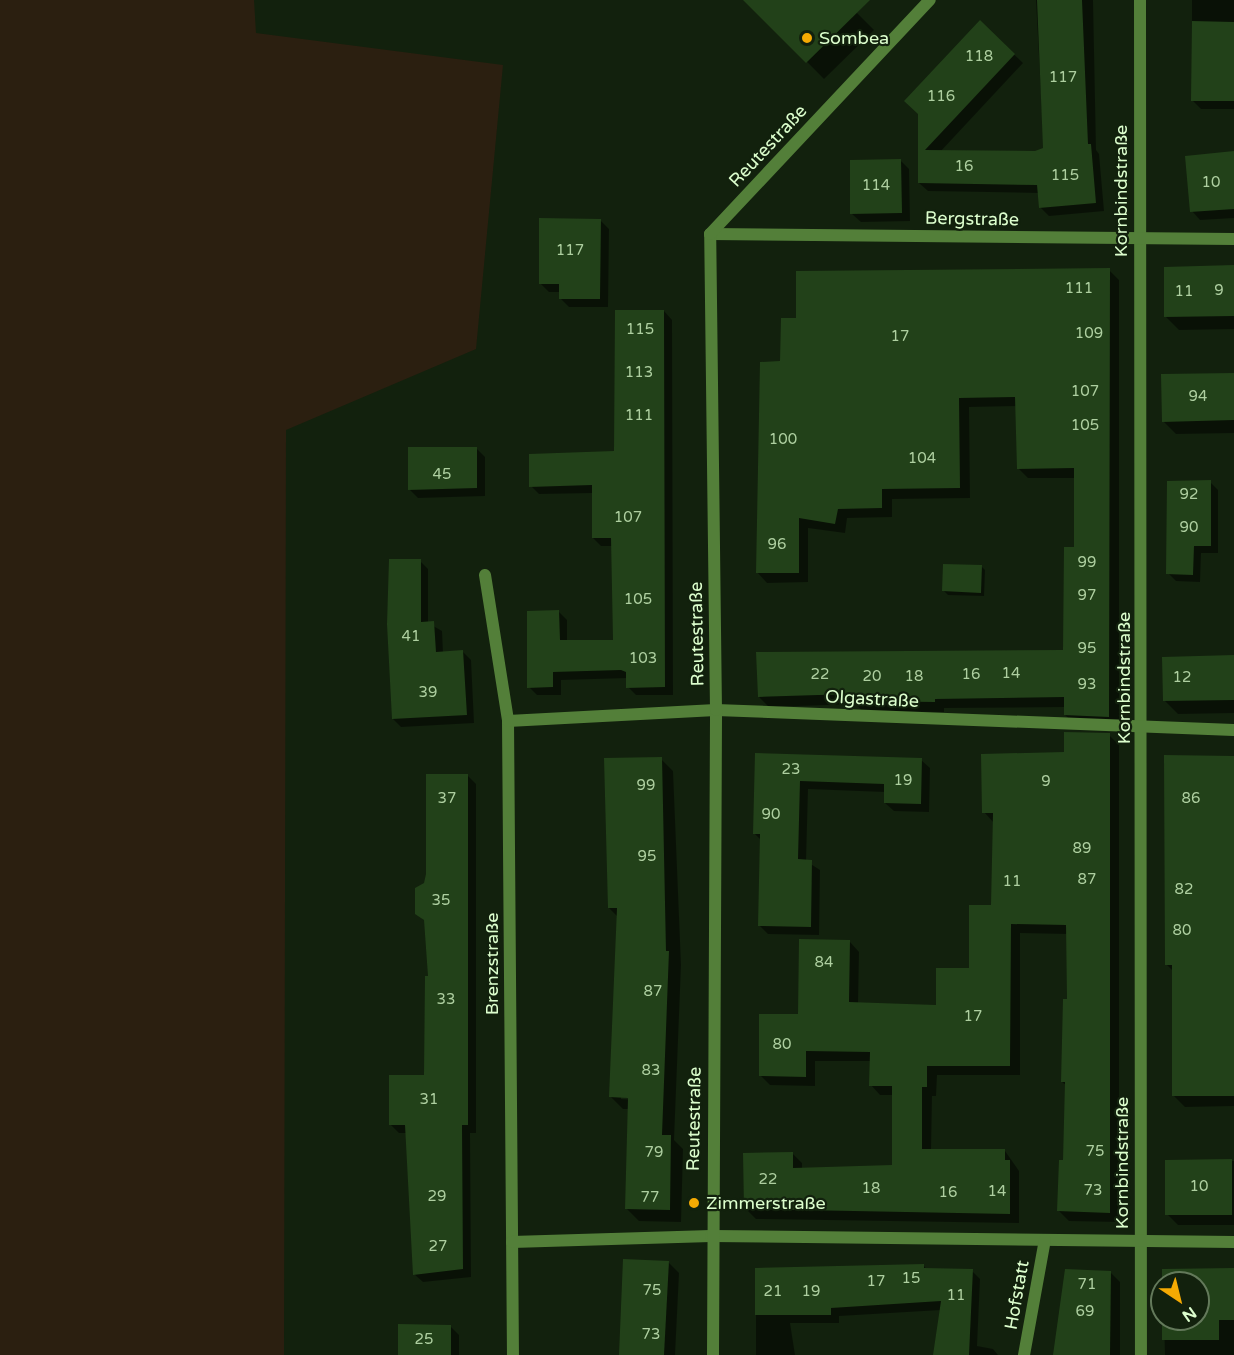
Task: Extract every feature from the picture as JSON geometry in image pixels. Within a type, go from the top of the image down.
[{"type":"street","name":"Reutestraße","points":[[712,1355],[716,710],[710,234],[930,0]]},
{"type":"street","name":"Kornbindstraße","points":[[1140,0],[1138,239],[1143,729],[1141,1355]]},
{"type":"street","name":"Bergstraße","points":[[710,234],[1234,239]]},
{"type":"street","name":"Brenzstraße","points":[[485,575],[508,721],[513,1355]]},
{"type":"street","name":"Olgastraße","points":[[508,721],[716,710],[1143,729],[1234,730]]},
{"type":"street","points":[[512,1242],[711,1236],[1234,1242]]},
{"type":"street","name":"Hofstatt","points":[[1024,1355],[1045,1240]]},
{"type":"shaded area","points":[[0,0],[254,0],[256,33],[503,65],[476,349],[286,430],[284,1355],[0,1355]]},
{"type":"building","name":"Sombea","points":[[743,0],[870,0],[806,63]]},
{"type":"building","points":[[1037,0],[1082,0],[1088,144],[1091,144],[1096,203],[1039,208],[1037,185],[918,183],[918,114],[904,101],[980,20],[1015,54],[925,150],[1035,151],[1043,148]]},
{"type":"building","points":[[1192,21],[1234,22],[1234,101],[1191,101]]},
{"type":"building","points":[[1234,151],[1234,209],[1190,212],[1185,156]]},
{"type":"building","points":[[901,159],[902,213],[850,214],[850,160]]},
{"type":"building","points":[[539,218],[601,219],[600,299],[559,299],[559,284],[539,284]]},
{"type":"building","points":[[1234,265],[1234,316],[1164,317],[1164,267]]},
{"type":"building","points":[[1110,268],[1109,717],[1064,715],[1064,697],[935,699],[935,702],[851,701],[851,694],[758,697],[756,652],[1063,650],[1064,547],[1074,547],[1074,468],[1017,469],[1015,397],[959,398],[960,488],[882,489],[882,508],[838,509],[835,524],[799,518],[799,573],[756,573],[760,362],[780,361],[781,318],[796,318],[796,271]]},
{"type":"building","points":[[615,310],[664,310],[665,687],[626,688],[626,672],[621,670],[553,672],[553,687],[527,688],[527,611],[559,610],[560,640],[613,640],[611,538],[592,538],[592,485],[529,487],[529,454],[614,451]]},
{"type":"building","points":[[1234,373],[1234,420],[1162,422],[1161,374]]},
{"type":"building","points":[[408,447],[477,447],[477,488],[408,490]]},
{"type":"building","points":[[1211,480],[1211,546],[1194,546],[1193,575],[1166,574],[1167,481]]},
{"type":"building","points":[[389,559],[421,559],[421,622],[434,621],[436,652],[463,650],[467,715],[392,719],[387,624]]},
{"type":"building","points":[[943,564],[982,565],[981,593],[942,591]]},
{"type":"building","points":[[1234,655],[1234,700],[1163,701],[1162,657]]},
{"type":"building","points":[[1064,732],[1110,733],[1110,1213],[1057,1211],[1059,1160],[1063,1160],[1065,1082],[1061,1082],[1063,999],[1067,999],[1066,925],[1011,924],[1010,1066],[927,1066],[927,1087],[922,1087],[922,1149],[1005,1149],[1005,1160],[1010,1160],[1010,1214],[744,1209],[743,1153],[793,1152],[793,1168],[892,1165],[892,1086],[869,1086],[870,1052],[806,1051],[806,1077],[759,1076],[759,1014],[798,1014],[799,939],[850,940],[849,1002],[936,1005],[936,968],[969,968],[969,905],[991,905],[993,813],[982,813],[981,754],[1064,752]]},
{"type":"building","points":[[755,753],[922,758],[921,804],[884,803],[884,784],[800,781],[798,859],[812,860],[811,927],[758,926],[760,834],[753,834]]},
{"type":"building","points":[[1164,755],[1234,756],[1234,1096],[1172,1096],[1172,965],[1165,965]]},
{"type":"building","points":[[662,757],[666,951],[669,951],[662,1135],[671,1135],[670,1210],[625,1209],[628,1098],[609,1097],[617,908],[608,908],[604,758]]},
{"type":"building","points":[[426,774],[468,774],[468,1125],[462,1125],[463,1269],[413,1275],[405,1125],[389,1125],[389,1075],[424,1075],[425,976],[428,976],[424,920],[415,914],[415,888],[424,883],[426,874]]},
{"type":"building","points":[[1232,1159],[1232,1215],[1165,1215],[1165,1160]]},
{"type":"building","points":[[623,1259],[669,1261],[664,1355],[619,1355]]},
{"type":"building","points":[[924,1264],[924,1268],[973,1269],[969,1355],[933,1355],[941,1301],[831,1308],[831,1315],[755,1315],[755,1268]]},
{"type":"building","points":[[1234,1268],[1234,1320],[1219,1320],[1219,1340],[1162,1340],[1162,1331],[1210,1331],[1210,1271],[1162,1271],[1162,1269]]},
{"type":"building","points":[[1065,1269],[1111,1271],[1110,1355],[1053,1355]]},
{"type":"building","points":[[398,1324],[451,1325],[451,1355],[398,1355]]},
{"type":"place","name":"Sombea","points":[[807,38]]},
{"type":"place","name":"Zimmerstraße","points":[[694,1203]]}]
